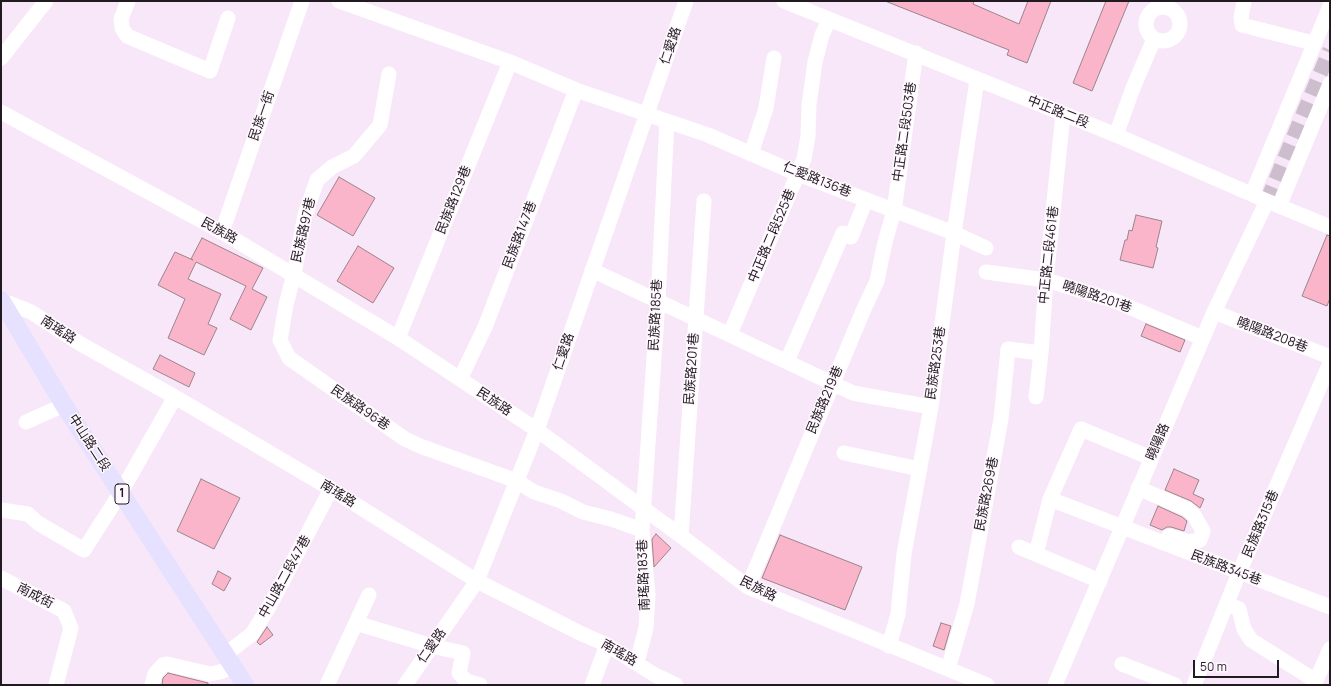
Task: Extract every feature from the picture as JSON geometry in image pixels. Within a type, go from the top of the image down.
[{"type":"main road","name":"中山路二段","points":[[1,300],[64,406],[121,492],[224,669],[245,685]]},
{"type":"street","points":[[1,58],[46,1]]},
{"type":"street","points":[[128,1],[121,19],[122,28],[127,36],[210,71],[228,18]]},
{"type":"street","name":"民族一街","points":[[222,232],[302,1]]},
{"type":"street","name":"仁愛路136巷","points":[[339,1],[510,62],[576,90],[708,135],[798,174],[954,234],[986,248]]},
{"type":"street","name":"仁愛路","points":[[405,685],[477,581],[537,430],[686,1]]},
{"type":"street","name":"中正路二段","points":[[784,1],[1116,135],[1273,204],[1330,227]]},
{"type":"street","points":[[1147,18],[1154,10],[1164,7],[1174,10],[1180,19],[1180,30],[1174,38],[1164,42],[1150,36],[1146,27],[1147,18],[1151,1]]},
{"type":"street","points":[[1244,1],[1241,18],[1242,25],[1313,43]]},
{"type":"street","points":[[1252,194],[1313,43],[1330,6]]},
{"type":"street","name":"中正路二段525巷","points":[[730,334],[804,159],[808,136],[809,105],[815,62],[822,35],[829,20]]},
{"type":"street","points":[[1116,135],[1133,88],[1154,39]]},
{"type":"street","name":"中正路二段503巷","points":[[894,211],[916,53]]},
{"type":"street","points":[[751,154],[766,108],[774,58]]},
{"type":"street","name":"民族路129巷","points":[[398,338],[510,62]]},
{"type":"street","name":"民族路97巷","points":[[294,274],[305,214],[317,180],[332,167],[354,156],[380,125],[389,74]]},
{"type":"street","name":"民族路253巷","points":[[889,646],[898,614],[904,554],[931,407],[954,234],[977,80]]},
{"type":"street","name":"曉陽路","points":[[1055,685],[1202,338],[1214,312],[1273,204],[1330,84]]},
{"type":"street","name":"民族路147巷","points":[[460,379],[485,327],[576,90]]},
{"type":"street","name":"民族路","points":[[1,112],[222,232],[398,338],[537,430],[748,587],[987,685]]},
{"type":"street","name":"中正路二段461巷","points":[[1036,397],[1063,114]]},
{"type":"street","name":"民族路185巷","points":[[644,509],[658,301],[667,121]]},
{"type":"street","points":[[787,361],[843,233],[851,237],[866,200]]},
{"type":"street","name":"民族路201巷","points":[[681,536],[704,201]]},
{"type":"street","name":"民族路219巷","points":[[748,587],[863,310],[877,281],[885,242],[894,211]]},
{"type":"street","points":[[592,270],[853,392],[931,407]]},
{"type":"street","name":"曉陽路201巷","points":[[986,272],[1046,280],[1115,301],[1202,338]]},
{"type":"street","name":"民族路96巷","points":[[294,274],[286,305],[280,340],[289,358],[410,441],[420,446],[517,481],[534,492],[561,501],[583,512],[642,530]]},
{"type":"street","name":"南瑤路","points":[[1,300],[31,312],[79,343],[331,489],[477,581],[607,645],[635,663],[653,680],[676,685]]},
{"type":"street","name":"曉陽路208巷","points":[[1214,312],[1330,357]]},
{"type":"street","name":"民族路269巷","points":[[948,669],[968,596],[1001,419],[1008,349],[1041,353]]},
{"type":"street","name":"民族路315巷","points":[[1194,685],[1239,573],[1330,363]]},
{"type":"street","points":[[1,510],[28,514],[38,523],[84,550],[121,492],[174,397]]},
{"type":"street","points":[[26,422],[64,406]]},
{"type":"street","points":[[1036,554],[1050,499],[1081,429],[1151,458]]},
{"type":"street","points":[[844,453],[920,469]]},
{"type":"street","points":[[1050,499],[1179,540],[1189,542],[1200,540],[1203,531],[1191,512],[1138,488]]},
{"type":"street","name":"中山路二段47巷","points":[[224,669],[252,634],[280,586],[331,489]]},
{"type":"street","name":"南瑤路183巷","points":[[635,663],[639,655],[646,628],[648,595],[642,530],[644,509]]},
{"type":"street","name":"民族路345巷","points":[[1124,523],[1239,573],[1330,607]]},
{"type":"street","points":[[1019,546],[1100,581]]},
{"type":"street","name":"南成街","points":[[1,578],[64,611],[71,628],[56,685]]},
{"type":"street","points":[[328,685],[369,595]]},
{"type":"street","points":[[1227,604],[1239,609],[1244,630],[1252,640],[1315,683],[1330,649]]},
{"type":"street","points":[[356,623],[432,646],[463,653],[459,674],[466,681],[480,685]]},
{"type":"street","points":[[592,685],[607,645]]},
{"type":"street","points":[[152,685],[155,674],[163,665],[167,664],[210,674],[224,669]]},
{"type":"street","points":[[1122,664],[1175,685]]},
{"type":"building","points":[[885,1],[974,1],[973,4],[1019,24],[1028,1],[1051,1],[1027,63],[1007,55],[1009,50]]},
{"type":"building","points":[[1106,1],[1129,1],[1092,91],[1073,83]]},
{"type":"building","points":[[339,177],[375,198],[353,236],[317,215]]},
{"type":"building","points":[[1136,215],[1162,221],[1153,268],[1120,260],[1125,240],[1127,240],[1129,230],[1132,231]]},
{"type":"building","points":[[1327,235],[1330,236],[1330,298],[1327,306],[1302,296]]},
{"type":"building","points":[[202,238],[263,268],[252,289],[267,297],[251,330],[230,319],[246,286],[196,262],[188,279],[221,294],[208,324],[217,328],[204,355],[168,338],[185,299],[158,285],[175,252],[193,260],[191,259]]},
{"type":"building","points":[[358,246],[394,268],[373,303],[337,281]]},
{"type":"building","points":[[1146,324],[1185,340],[1180,352],[1141,336]]},
{"type":"building","points":[[160,355],[195,373],[189,387],[153,369]]},
{"type":"building","points":[[1174,469],[1199,480],[1193,494],[1204,499],[1200,508],[1191,501],[1165,490]]},
{"type":"building","points":[[201,479],[240,498],[214,549],[177,531]]},
{"type":"building","points":[[1158,506],[1182,517],[1187,521],[1184,531],[1171,527],[1167,527],[1162,530],[1150,525]]},
{"type":"building","points":[[656,534],[671,548],[654,567],[652,539]]},
{"type":"building","points":[[780,535],[862,567],[845,610],[762,578]]},
{"type":"building","points":[[218,571],[231,578],[224,591],[212,584]]},
{"type":"building","points":[[941,623],[951,626],[944,650],[933,646]]},
{"type":"building","points":[[267,627],[273,635],[260,645],[257,642]]},
{"type":"building","points":[[168,673],[208,683],[208,685],[162,685],[163,678]]},
{"type":"tunnel","points":[[1267,201],[1330,50]]}]
